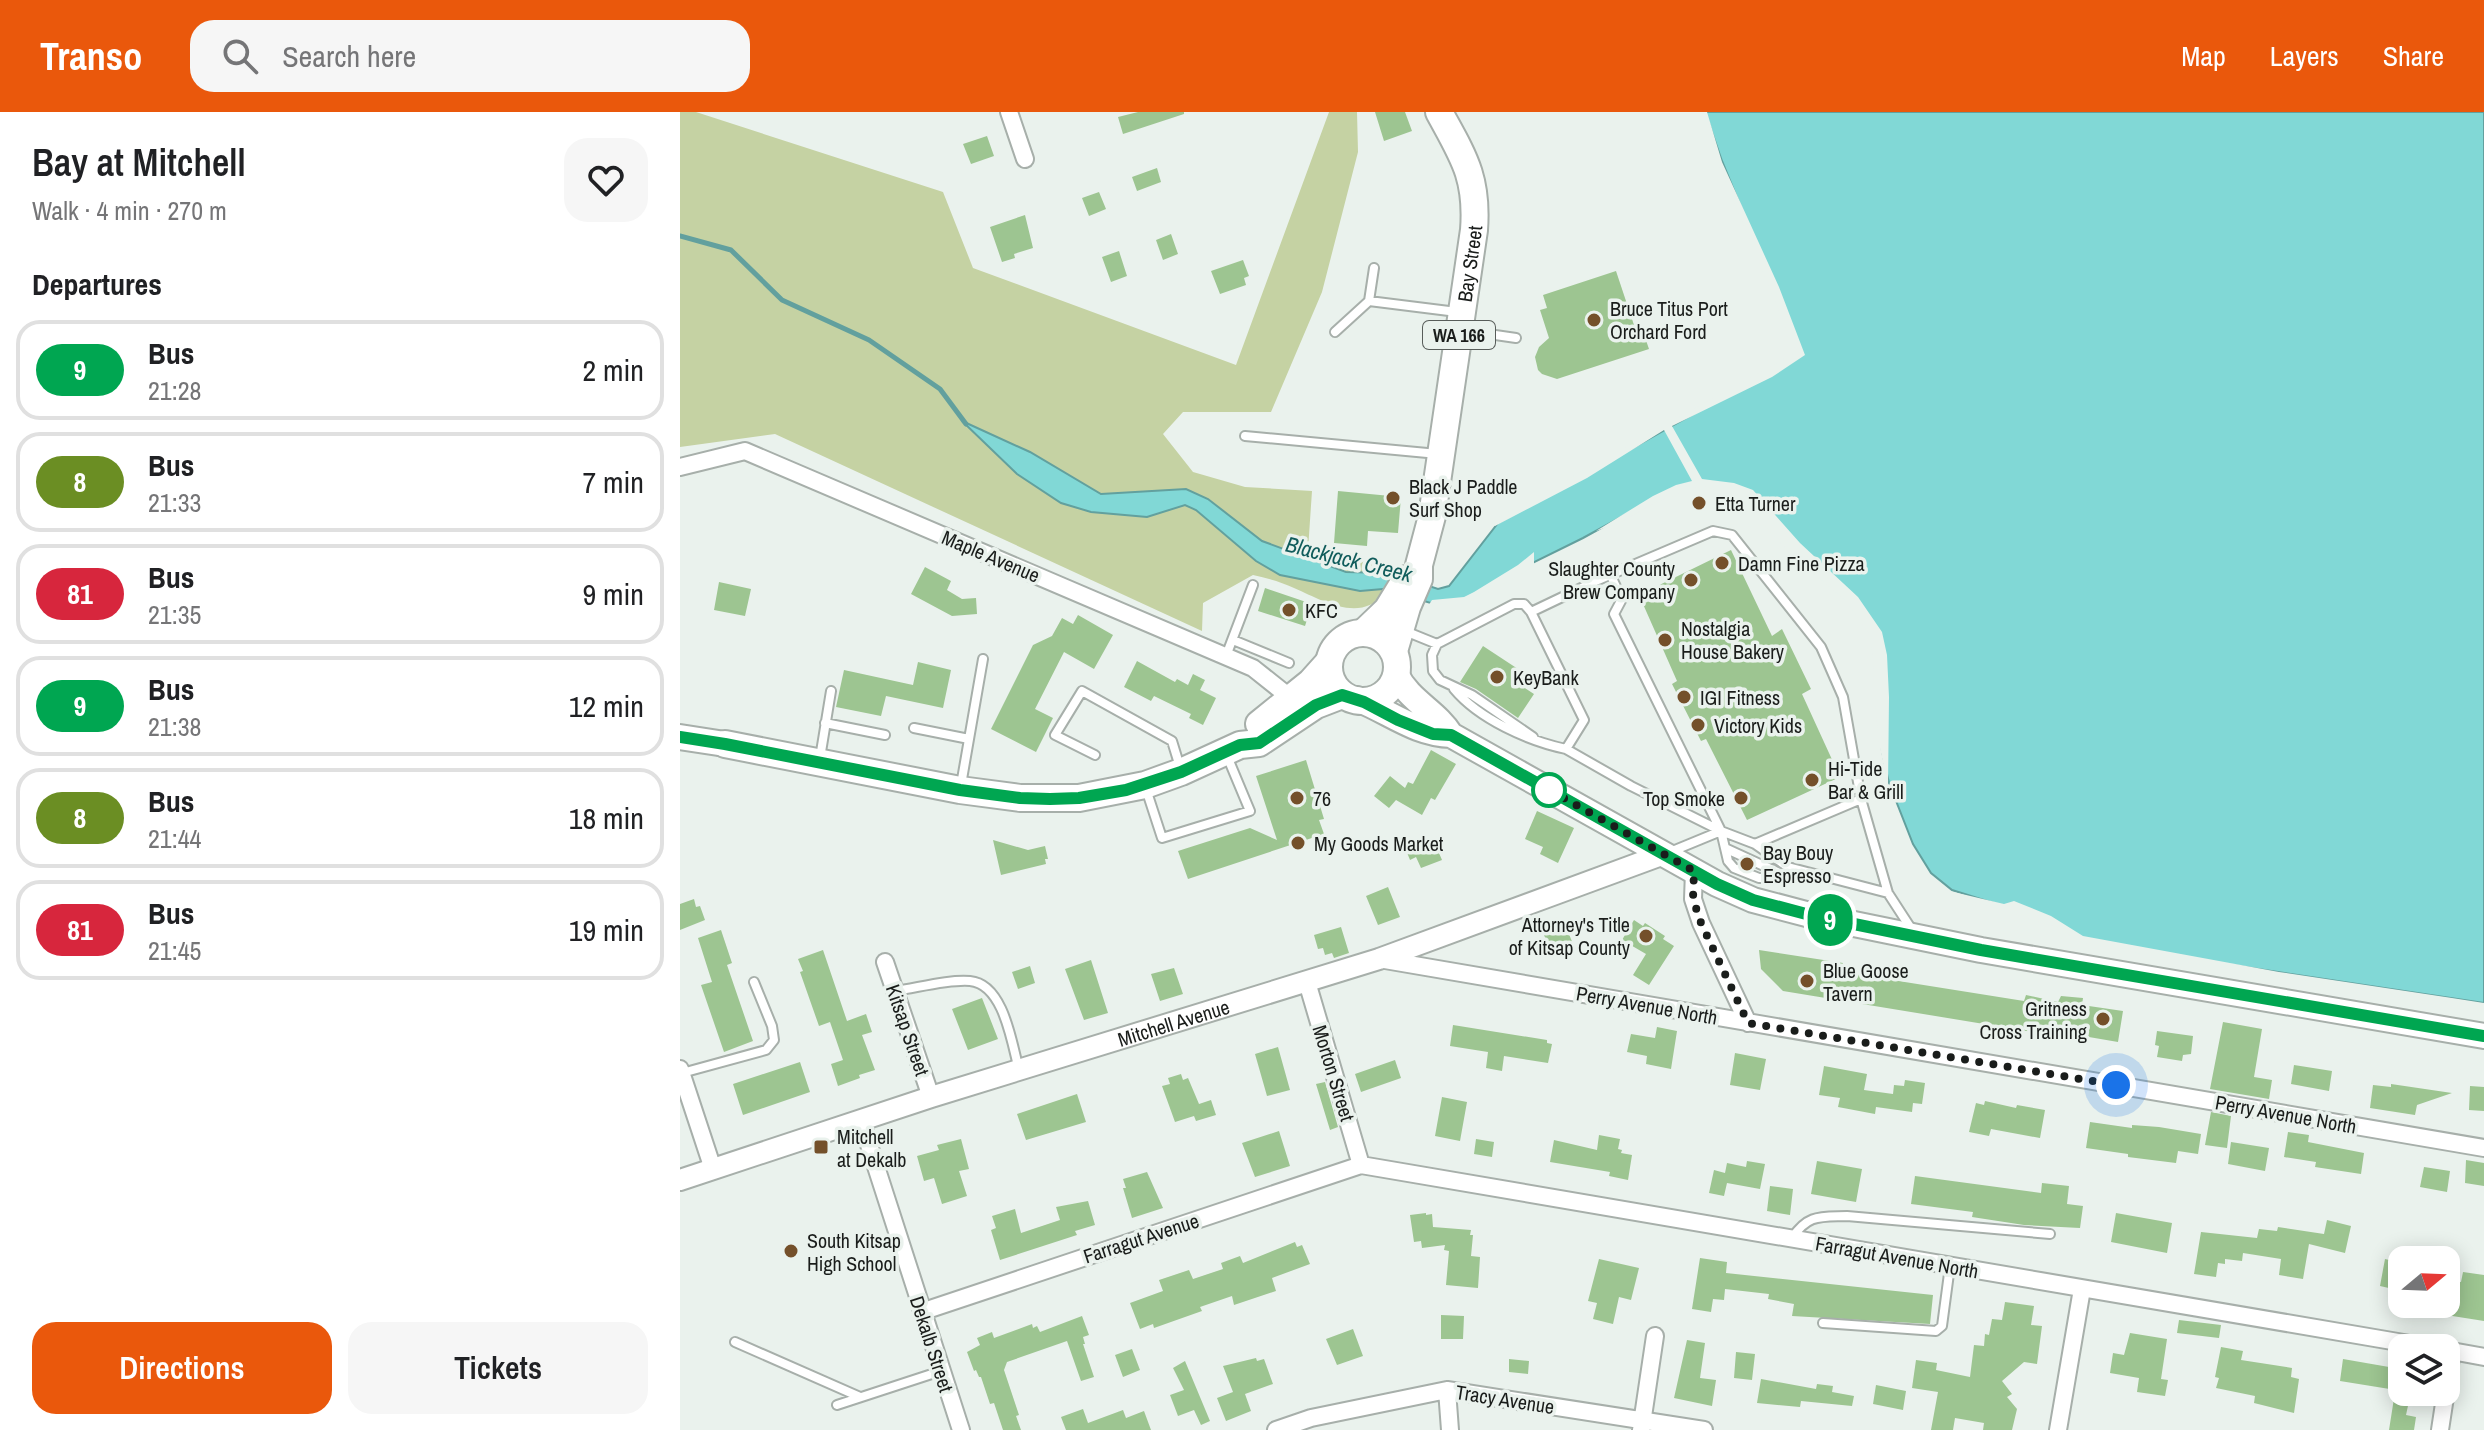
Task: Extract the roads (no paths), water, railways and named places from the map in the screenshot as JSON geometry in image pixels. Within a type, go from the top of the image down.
[{"type":"main road","name":"Bay Street","points":[[1363,633],[1398,632],[1432,516],[1442,454],[1476,201],[1468,166],[1439,112]]},
{"type":"main road","points":[[1363,633],[1380,638],[1398,632],[1408,694],[1443,721],[1451,735]]},
{"type":"main road","name":"WA 166","points":[[680,737],[960,790],[1020,798],[1079,798],[1145,785],[1233,748],[1259,743],[1316,705],[1350,697],[1379,695],[1387,689],[1398,632]]},
{"type":"main road","name":"WA 166","points":[[1233,748],[1252,729],[1292,699],[1328,663],[1340,642],[1363,633]]},
{"type":"main road","points":[[1328,663],[1331,682],[1350,697],[1433,734],[1451,735],[1694,871],[1753,900],[1917,938],[2484,1036]]},
{"type":"street","points":[[1009,112],[1025,159]]},
{"type":"street","name":"Maple Avenue","points":[[680,467],[745,451],[1253,668],[1292,699]]},
{"type":"street","name":"Mitchell Avenue","points":[[680,1180],[931,1097],[1379,959],[1664,854]]},
{"type":"street","points":[[1694,871],[1693,899],[1701,923],[1748,1023]]},
{"type":"street","name":"Perry Avenue North","points":[[1379,959],[2484,1148]]},
{"type":"street","name":"Kitsap Street","points":[[885,962],[931,1097]]},
{"type":"street","name":"Morton Street","points":[[1307,982],[1361,1165]]},
{"type":"street","points":[[681,1071],[713,1169]]},
{"type":"street","name":"Dekalb Street","points":[[861,1120],[961,1430]]},
{"type":"street","name":"Farragut Avenue North","points":[[1361,1165],[2388,1340]]},
{"type":"street","name":"Farragut Avenue","points":[[921,1312],[1361,1165]]},
{"type":"street","points":[[2058,1430],[2082,1289]]},
{"type":"street","points":[[1642,1425],[1655,1336]]},
{"type":"street","points":[[2460,1353],[2484,1357]]},
{"type":"street","points":[[1447,1390],[1450,1430]]},
{"type":"street","name":"Tracy Avenue","points":[[1276,1430],[1311,1418],[1447,1390],[1642,1425],[1704,1430]]},
{"type":"street","points":[[2440,1430],[2443,1406]]},
{"type":"lane","points":[[1335,332],[1369,301],[1374,268]]},
{"type":"lane","points":[[1369,301],[1461,321],[1516,338]]},
{"type":"lane","points":[[1245,436],[1442,454]]},
{"type":"lane","points":[[1531,612],[1610,574],[1713,531],[1732,535],[1821,647],[1843,697],[1861,799],[1888,893],[1917,938]]},
{"type":"lane","points":[[1610,574],[1622,599],[1614,614],[1721,831],[1728,861],[1734,868],[1759,878],[1767,878],[1777,872],[1727,849]]},
{"type":"lane","points":[[1226,656],[1253,585]]},
{"type":"lane","points":[[1566,749],[1584,720],[1531,612],[1524,604],[1514,604],[1437,644],[1432,655],[1433,671],[1440,680],[1472,695],[1540,743],[1566,749],[1631,786],[1721,831],[1755,844],[1788,867],[1888,893]]},
{"type":"lane","points":[[1398,632],[1437,644]]},
{"type":"lane","points":[[1233,640],[1289,663]]},
{"type":"lane","points":[[960,790],[983,659]]},
{"type":"lane","points":[[819,763],[831,691]]},
{"type":"lane","points":[[1095,755],[1055,735],[1082,691],[1172,741],[1181,772]]},
{"type":"lane","points":[[825,723],[885,735]]},
{"type":"lane","points":[[914,728],[969,739]]},
{"type":"lane","points":[[1145,785],[1162,838],[1250,811],[1233,748]]},
{"type":"lane","points":[[1755,844],[1861,799]]},
{"type":"lane","points":[[1664,854],[1721,831]]},
{"type":"lane","points":[[895,991],[971,981],[984,985],[991,990],[1003,1011],[1019,1070]]},
{"type":"lane","points":[[681,1071],[766,1050],[774,1040],[772,1026],[754,982]]},
{"type":"lane","points":[[1791,1238],[1802,1222],[1847,1216],[2050,1234]]},
{"type":"lane","points":[[1823,1323],[1936,1331],[1942,1326],[1950,1266]]},
{"type":"lane","points":[[735,1342],[860,1397]]},
{"type":"lane","points":[[837,1405],[941,1371]]},
{"type":"water","points":[[1705,112],[2484,112],[2484,1003],[2192,959],[2083,939],[2057,923],[1952,890],[1931,873],[1913,844],[1889,783],[1882,751],[1875,636],[1850,599],[1747,501],[1703,481],[1654,499],[1467,599],[1441,606],[1383,589],[1360,591],[1280,575],[1256,561],[1196,510],[1185,505],[1147,517],[1091,512],[1061,503],[1017,474],[962,421],[1030,452],[1101,494],[1186,489],[1208,499],[1262,541],[1346,572],[1389,573],[1438,589],[1449,586],[1498,523],[1801,354]]},
{"type":"waterway","name":"Blackjack Creek","points":[[680,236],[731,250],[782,300],[869,340],[940,389],[966,424]]},
{"type":"place","name":"Bruce Titus Port Orchard Ford","points":[[1594,320]]},
{"type":"place","name":"Black J Paddle Surf Shop","points":[[1393,498]]},
{"type":"place","name":"Etta Turner","points":[[1699,503]]},
{"type":"place","name":"Damn Fine Pizza","points":[[1722,563]]},
{"type":"place","name":"Slaughter County Brew Company","points":[[1691,580]]},
{"type":"place","name":"KFC","points":[[1289,610]]},
{"type":"place","name":"Nostalgia House Bakery","points":[[1665,640]]},
{"type":"place","name":"KeyBank","points":[[1497,677]]},
{"type":"place","name":"IGI Fitness","points":[[1684,697]]},
{"type":"place","name":"Victory Kids","points":[[1698,725]]},
{"type":"place","name":"Hi-Tide Bar & Grill","points":[[1812,780]]},
{"type":"place","name":"76","points":[[1297,798]]},
{"type":"place","name":"Top Smoke","points":[[1741,798]]},
{"type":"place","name":"My Goods Market","points":[[1298,843]]},
{"type":"place","name":"Bay Bouy Espresso","points":[[1747,864]]},
{"type":"place","name":"Attorney's Title of Kitsap County","points":[[1646,936]]},
{"type":"place","name":"Blue Goose Tavern","points":[[1807,981]]},
{"type":"place","name":"Gritness Cross Training","points":[[2103,1019]]},
{"type":"place","name":"Mitchell at Dekalb","points":[[821,1147]]},
{"type":"place","name":"South Kitsap High School","points":[[791,1251]]}]
